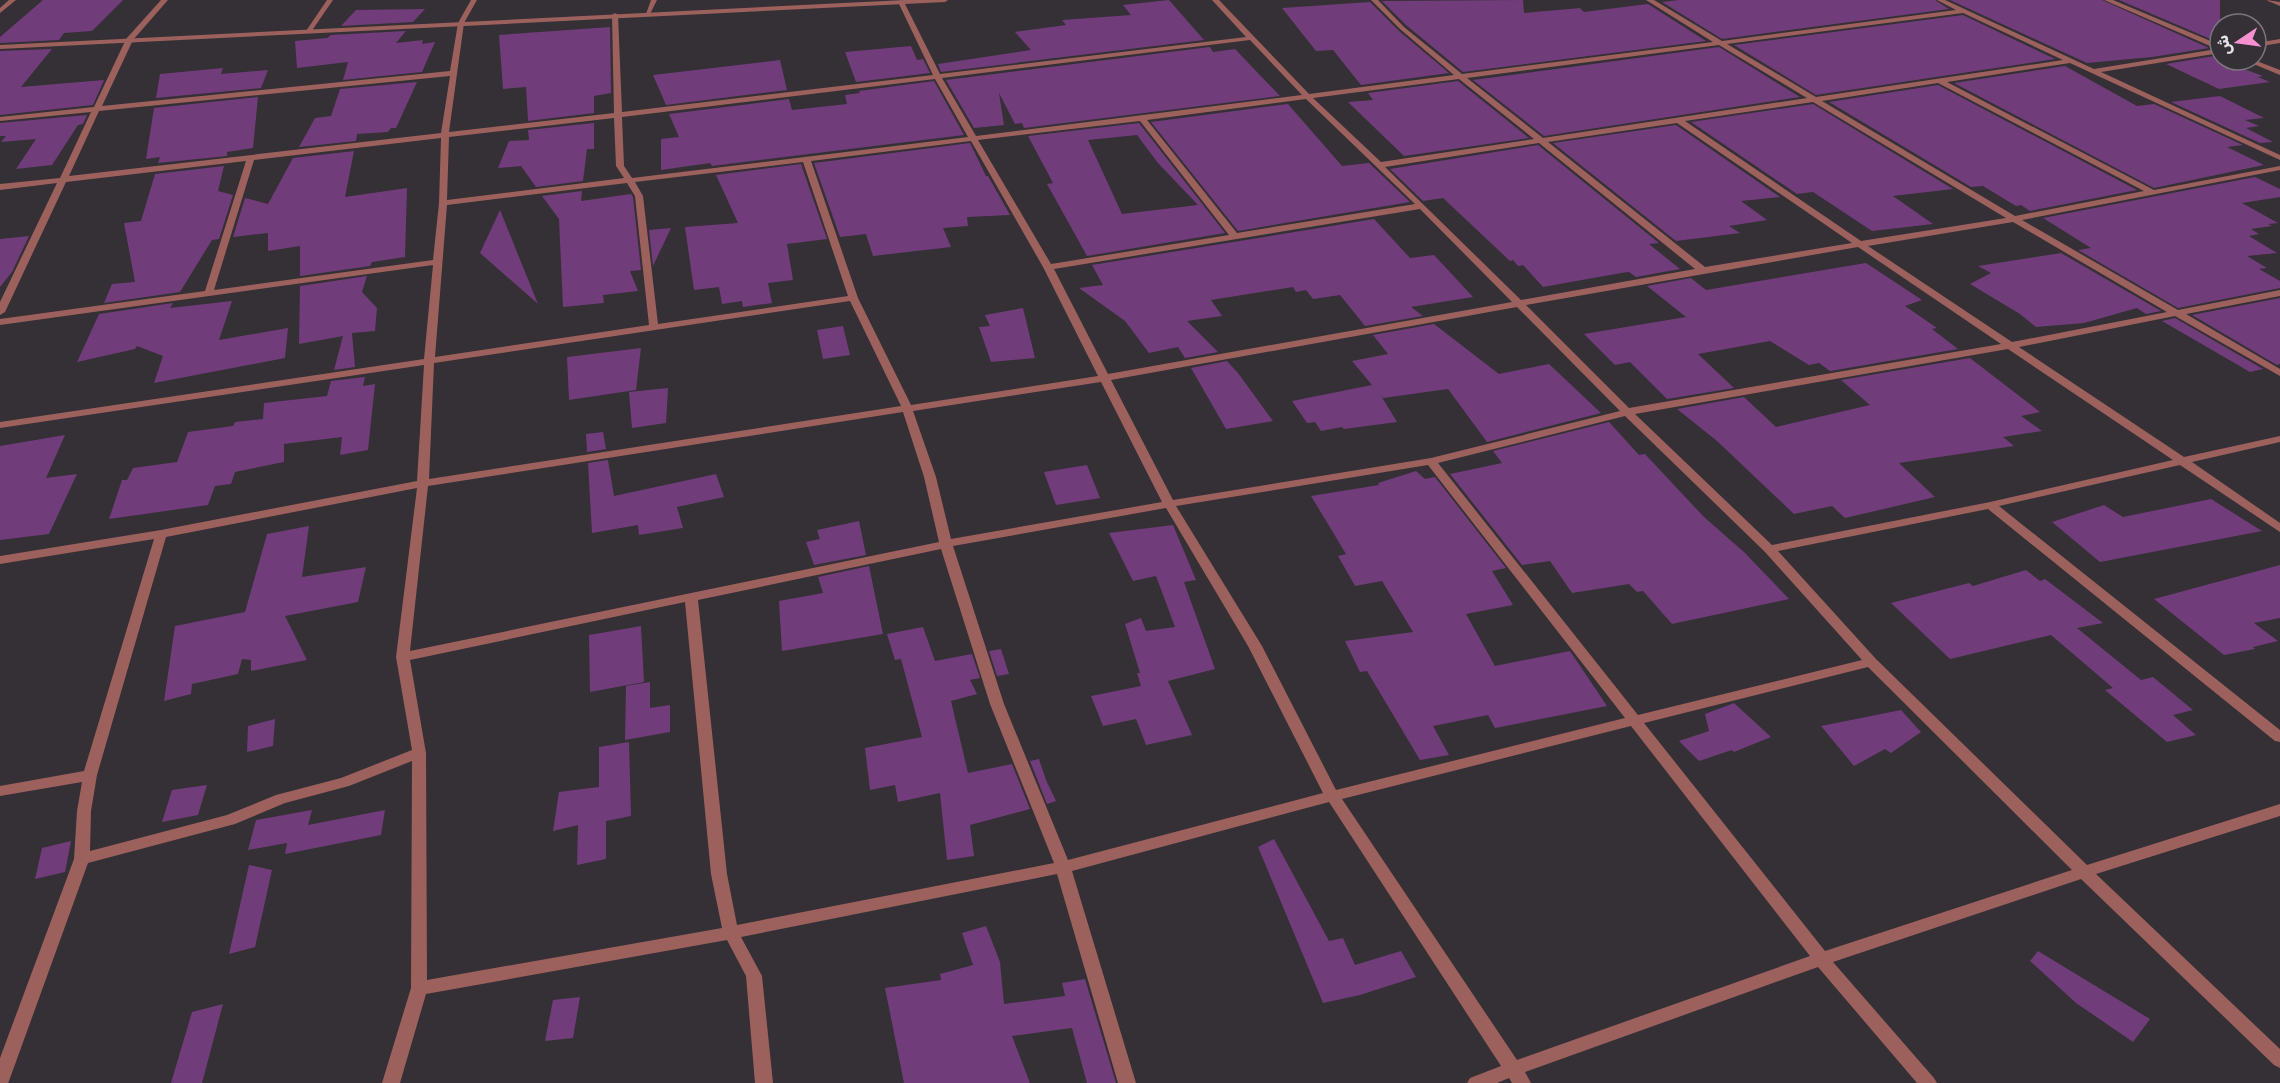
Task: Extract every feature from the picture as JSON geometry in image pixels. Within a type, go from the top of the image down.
[{"type":"street","points":[[0,11],[12,0]]},
{"type":"street","points":[[0,312],[130,39],[165,0]]},
{"type":"street","points":[[309,31],[330,0]]},
{"type":"street","points":[[391,1083],[419,988],[419,753],[403,657],[423,483],[436,262],[443,203],[445,135],[461,23],[474,0]]},
{"type":"street","points":[[648,13],[654,0]]},
{"type":"street","points":[[0,46],[835,3],[945,0]]},
{"type":"street","points":[[1215,0],[1307,96],[1422,206],[1627,412],[1769,549],[1872,662],[2083,871],[2280,1060]]},
{"type":"street","points":[[1374,0],[1402,28],[1460,76],[1702,270]]},
{"type":"street","points":[[1649,0],[2014,219],[2280,373]]},
{"type":"street","points":[[1940,0],[2280,158]]},
{"type":"street","points":[[2107,0],[2208,44]]},
{"type":"street","points":[[2270,0],[2280,4]]},
{"type":"street","points":[[901,2],[937,76],[1048,267],[1169,504],[1255,646],[1332,796],[1511,1070],[1522,1083]]},
{"type":"street","points":[[443,203],[1142,118],[1965,11]]},
{"type":"street","points":[[615,15],[620,166],[639,196],[654,328]]},
{"type":"street","points":[[0,187],[1252,38]]},
{"type":"street","points":[[2093,71],[2208,51]]},
{"type":"street","points":[[1379,165],[2070,61]]},
{"type":"street","points":[[0,119],[454,73]]},
{"type":"street","points":[[1940,81],[2154,193]]},
{"type":"street","points":[[1142,118],[1235,237]]},
{"type":"street","points":[[1677,119],[1857,245],[2012,345],[2280,528]]},
{"type":"street","points":[[209,292],[251,158]]},
{"type":"street","points":[[807,160],[853,298],[907,408],[930,477],[946,544],[997,704],[1063,867],[1127,1083]]},
{"type":"street","points":[[0,560],[161,534],[423,483],[1104,378],[1518,302],[2014,219],[2280,168]]},
{"type":"street","points":[[1048,267],[1422,206]]},
{"type":"street","points":[[0,322],[436,262]]},
{"type":"street","points":[[403,657],[946,544],[1169,504],[1431,461],[1627,412],[2012,345],[2280,293]]},
{"type":"street","points":[[0,425],[429,363],[853,298]]},
{"type":"street","points":[[1769,549],[1990,505],[2280,439]]},
{"type":"street","points":[[1431,461],[1822,960],[1928,1083]]},
{"type":"street","points":[[1990,505],[2280,737]]},
{"type":"street","points":[[0,1081],[82,859],[84,811],[90,775],[161,534]]},
{"type":"street","points":[[691,597],[718,874],[731,933],[754,976],[765,1083]]},
{"type":"street","points":[[419,988],[731,933],[1063,867],[1332,796],[1872,662]]},
{"type":"street","points":[[82,859],[230,820],[281,799],[344,782],[419,753]]},
{"type":"street","points":[[0,791],[90,775]]},
{"type":"street","points":[[1476,1083],[1822,960],[2083,871],[2280,810]]},
{"type":"building","points":[[43,0],[123,0],[92,31],[64,33],[59,40],[0,43],[0,37]]},
{"type":"building","points":[[1169,0],[1204,40],[941,72],[938,64],[1031,50],[1015,32],[1066,25],[1062,20],[1131,15],[1123,5]]},
{"type":"building","points":[[1523,0],[1524,13],[1580,8],[1584,12],[1648,4],[1706,41],[1463,72],[1406,25],[1382,1]]},
{"type":"building","points":[[1679,0],[1935,0],[1949,9],[1722,39],[1662,2]]},
{"type":"building","points":[[1950,0],[2102,0],[2208,48],[2152,57],[2087,63]]},
{"type":"building","points":[[2119,0],[2220,0],[2220,12],[2208,12],[2208,38]]},
{"type":"building","points":[[1370,2],[1399,31],[1449,73],[1361,85],[1333,50],[1316,51],[1282,8]]},
{"type":"building","points":[[425,9],[413,22],[341,26],[356,10]]},
{"type":"building","points":[[1963,15],[2055,59],[1816,95],[1734,45]]},
{"type":"building","points":[[610,27],[611,93],[594,96],[594,113],[528,121],[526,87],[503,89],[499,35]]},
{"type":"building","points":[[406,31],[396,43],[423,40],[422,44],[435,42],[422,72],[343,80],[348,62],[297,68],[295,41],[327,38],[331,35]]},
{"type":"building","points":[[911,46],[917,60],[923,59],[930,73],[856,82],[845,52]]},
{"type":"building","points":[[1210,47],[1213,52],[1235,49],[1280,96],[1024,128],[1022,123],[1015,124],[999,93],[1004,125],[974,128],[946,80]]},
{"type":"building","points":[[1719,47],[1800,97],[1544,136],[1473,80]]},
{"type":"building","points":[[52,49],[21,87],[104,80],[93,105],[0,115],[0,51]]},
{"type":"building","points":[[2208,57],[2208,72],[2252,72],[2270,82],[2219,89],[2166,64]]},
{"type":"building","points":[[780,60],[787,90],[666,105],[653,75]]},
{"type":"building","points":[[2065,66],[2137,106],[2154,104],[2243,145],[2227,147],[2264,165],[2154,188],[1954,83]]},
{"type":"building","points":[[223,68],[221,74],[268,70],[261,88],[156,98],[160,74]]},
{"type":"building","points":[[934,81],[964,135],[712,166],[710,163],[661,170],[661,139],[679,137],[669,114],[789,99],[792,110],[847,104],[845,95],[860,93],[859,91]]},
{"type":"building","points":[[1458,81],[1529,138],[1404,156],[1348,102],[1373,100],[1368,93]]},
{"type":"building","points":[[417,82],[396,128],[391,128],[388,132],[357,134],[356,141],[299,147],[315,118],[331,116],[340,89]]},
{"type":"building","points":[[1938,85],[2137,190],[2030,211],[2021,205],[2016,206],[1983,186],[1971,187],[1829,102]]},
{"type":"building","points":[[2220,96],[2264,118],[2245,120],[2259,126],[2246,128],[2273,142],[2260,143],[2171,102]]},
{"type":"building","points":[[258,97],[253,148],[227,152],[227,156],[158,163],[160,157],[146,159],[154,108]]},
{"type":"building","points":[[1288,104],[1342,166],[1369,163],[1410,202],[1238,231],[1151,122]]},
{"type":"building","points":[[1813,104],[1953,189],[1893,196],[1933,224],[1872,231],[1813,192],[1797,194],[1691,122]]},
{"type":"building","points":[[87,115],[83,124],[78,125],[52,165],[16,169],[36,139],[1,142],[6,136],[0,136],[0,123]]},
{"type":"building","points":[[594,123],[594,149],[587,149],[583,181],[536,187],[521,166],[498,168],[509,141],[529,140],[528,130]]},
{"type":"building","points":[[1139,123],[1225,233],[1087,256],[1047,184],[1053,183],[1028,136]],"holes":[[[1137,135],[1158,163],[1198,205],[1122,214],[1088,140]]]},
{"type":"building","points":[[1676,125],[1780,197],[1741,201],[1767,220],[1729,226],[1740,233],[1676,241],[1553,143]]},
{"type":"building","points":[[970,143],[986,176],[1010,215],[967,217],[968,226],[943,228],[951,247],[873,256],[866,234],[840,237],[814,163]]},
{"type":"building","points":[[1538,145],[1659,243],[1649,244],[1680,269],[1636,277],[1629,272],[1621,273],[1543,287],[1523,265],[1518,266],[1513,260],[1510,261],[1443,198],[1423,201],[1390,169]]},
{"type":"building","points":[[354,151],[345,197],[407,188],[405,257],[372,262],[370,266],[300,276],[300,246],[268,251],[268,233],[233,237],[245,198],[268,204],[293,158]]},
{"type":"building","points":[[801,164],[827,239],[787,244],[793,280],[768,283],[772,303],[743,307],[742,301],[722,304],[719,287],[694,290],[685,227],[738,223],[716,175]]},
{"type":"building","points":[[224,166],[218,191],[233,195],[219,239],[212,240],[180,292],[104,303],[112,284],[135,282],[124,223],[141,221],[155,174]]},
{"type":"building","points":[[2255,177],[2280,189],[2280,197],[2242,203],[2278,223],[2251,229],[2259,234],[2249,236],[2277,253],[2247,256],[2267,268],[2259,269],[2280,281],[2280,288],[2178,308],[2078,250],[2091,248],[2043,218]]},
{"type":"building","points":[[582,191],[581,201],[631,194],[633,197],[641,270],[630,271],[638,291],[603,295],[604,303],[563,307],[559,219],[542,196]]},
{"type":"building","points":[[500,210],[538,304],[480,253]]},
{"type":"building","points":[[1374,219],[1410,258],[1434,255],[1473,297],[1411,307],[1423,316],[1365,326],[1340,295],[1313,299],[1306,290],[1296,292],[1293,287],[1211,300],[1222,316],[1187,321],[1218,352],[1185,358],[1178,347],[1149,353],[1125,321],[1079,288],[1103,285],[1092,265]]},
{"type":"building","points":[[671,228],[653,266],[649,230]]},
{"type":"building","points":[[29,236],[12,272],[0,287],[0,239]]},
{"type":"building","points":[[2061,253],[2161,311],[2146,314],[2137,308],[2084,323],[2036,327],[2020,314],[1970,284],[1991,273],[1978,266]]},
{"type":"building","points":[[1866,263],[1922,300],[1905,306],[1937,328],[1932,329],[1958,349],[1830,371],[1819,363],[1809,365],[1770,341],[1698,354],[1734,388],[1667,399],[1630,362],[1615,365],[1584,334],[1686,317],[1647,286],[1691,278],[1706,290]]},
{"type":"building","points":[[367,276],[362,292],[377,308],[375,331],[352,333],[355,367],[334,370],[343,336],[299,344],[300,286]]},
{"type":"building","points":[[2280,298],[2280,364],[2277,365],[2192,315]]},
{"type":"building","points":[[232,301],[219,340],[288,328],[285,358],[154,383],[163,356],[137,346],[135,349],[77,362],[99,314],[173,303],[170,308]]},
{"type":"building","points":[[1023,308],[1035,358],[991,362],[979,327],[990,326],[985,315]]},
{"type":"building","points":[[2175,318],[2263,369],[2250,372],[2162,321]]},
{"type":"building","points":[[1434,324],[1499,374],[1549,364],[1601,413],[1487,442],[1448,389],[1383,398],[1380,394],[1397,422],[1321,431],[1315,422],[1307,423],[1292,401],[1372,385],[1352,361],[1388,354],[1373,335]]},
{"type":"building","points":[[843,326],[850,355],[823,359],[817,330]]},
{"type":"building","points":[[641,348],[636,390],[569,400],[567,357]]},
{"type":"building","points":[[1970,358],[2040,412],[2021,416],[2042,431],[2003,437],[2014,446],[1899,463],[1935,497],[1845,518],[1832,506],[1794,514],[1717,441],[1677,409],[1744,397],[1776,427],[1870,405],[1841,380]]},
{"type":"building","points":[[1227,361],[1273,421],[1226,429],[1191,368]]},
{"type":"building","points":[[365,377],[363,386],[375,384],[368,450],[340,455],[342,437],[284,444],[284,462],[235,472],[231,484],[215,486],[208,505],[109,519],[122,480],[127,480],[133,468],[177,462],[188,432],[233,426],[235,422],[263,419],[264,403],[327,396],[331,381]]},
{"type":"building","points":[[668,388],[666,423],[632,428],[629,392]]},
{"type":"building","points":[[1609,422],[1639,455],[1645,454],[1703,516],[1745,553],[1789,599],[1672,624],[1643,591],[1637,592],[1629,584],[1572,593],[1550,561],[1522,565],[1450,474],[1502,463],[1493,451]]},
{"type":"building","points":[[603,432],[606,449],[587,452],[586,434]]},
{"type":"building","points":[[65,435],[46,478],[77,474],[49,534],[0,540],[0,446]]},
{"type":"building","points":[[608,460],[614,496],[716,474],[724,497],[677,507],[683,528],[639,535],[638,525],[592,533],[588,463]]},
{"type":"building","points":[[1087,465],[1100,498],[1056,505],[1044,472]]},
{"type":"building","points":[[1416,471],[1425,479],[1435,477],[1506,568],[1492,571],[1513,605],[1466,614],[1495,666],[1570,651],[1607,706],[1495,728],[1488,715],[1433,726],[1449,755],[1420,760],[1367,671],[1360,672],[1345,641],[1413,632],[1382,581],[1355,586],[1338,556],[1346,554],[1311,496],[1379,485],[1378,483]]},
{"type":"building","points":[[2211,499],[2262,531],[2100,562],[2052,522],[2104,505],[2123,517]]},
{"type":"building","points":[[859,521],[866,555],[814,565],[806,542],[820,539],[817,530]]},
{"type":"building","points":[[1173,525],[1196,580],[1184,582],[1215,669],[1168,681],[1192,735],[1146,745],[1136,719],[1103,726],[1091,696],[1141,686],[1137,673],[1140,673],[1125,624],[1141,618],[1146,631],[1175,627],[1156,576],[1133,581],[1109,533]]},
{"type":"building","points":[[309,526],[302,577],[366,567],[358,602],[285,616],[307,660],[251,671],[251,660],[242,659],[238,674],[192,684],[191,694],[164,701],[175,626],[245,612],[267,534]]},
{"type":"building","points":[[2280,565],[2280,618],[2254,623],[2278,641],[2253,647],[2255,649],[2224,655],[2154,599]]},
{"type":"building","points":[[869,566],[883,634],[782,651],[779,601],[823,593],[818,577]]},
{"type":"building","points":[[2026,570],[2040,581],[2045,579],[2103,623],[2077,628],[2141,680],[2153,677],[2193,710],[2173,715],[2196,735],[2167,742],[2105,690],[2113,688],[2051,635],[1950,659],[1891,603],[1969,583],[1973,586]]},
{"type":"building","points":[[641,626],[644,682],[590,692],[589,635]]},
{"type":"building","points":[[923,627],[935,661],[972,654],[980,678],[970,680],[977,694],[951,701],[968,773],[1012,764],[1030,809],[970,825],[974,856],[947,860],[940,793],[898,802],[895,785],[870,790],[865,748],[922,737],[901,659],[895,660],[887,634]]},
{"type":"building","points":[[1001,649],[1009,674],[997,676],[989,651]]},
{"type":"building","points":[[650,682],[650,708],[670,705],[670,732],[625,740],[626,686]]},
{"type":"building","points":[[1734,703],[1771,737],[1734,752],[1732,750],[1699,761],[1679,741],[1709,731],[1705,714]]},
{"type":"building","points":[[1901,710],[1921,732],[1891,753],[1885,749],[1854,766],[1821,726]]},
{"type":"building","points":[[275,719],[273,746],[247,752],[248,726]]},
{"type":"building","points":[[629,742],[631,816],[606,821],[606,859],[577,865],[578,825],[553,831],[559,792],[599,787],[599,747]]},
{"type":"building","points":[[1039,759],[1056,801],[1047,804],[1030,761]]},
{"type":"building","points":[[207,785],[198,815],[162,822],[172,790]]},
{"type":"building","points":[[312,810],[308,825],[385,810],[381,835],[285,854],[287,843],[248,850],[256,820]]},
{"type":"building","points":[[1274,839],[1329,941],[1343,938],[1355,965],[1401,951],[1416,977],[1360,995],[1323,1003],[1258,847]]},
{"type":"building","points":[[71,841],[65,872],[35,879],[42,848]]},
{"type":"building","points":[[249,865],[272,870],[255,947],[229,954]]},
{"type":"building","points":[[986,926],[1000,962],[1004,1004],[1065,996],[1062,983],[1085,979],[1116,1083],[1087,1083],[1072,1028],[1012,1036],[1030,1083],[904,1083],[885,988],[941,980],[940,974],[973,965],[962,933]]},
{"type":"building","points":[[2038,951],[2150,1019],[2133,1042],[2076,1003],[2030,961]]},
{"type":"building","points":[[580,997],[573,1038],[545,1041],[553,1000]]},
{"type":"building","points":[[223,1004],[202,1083],[171,1083],[192,1012]]}]
